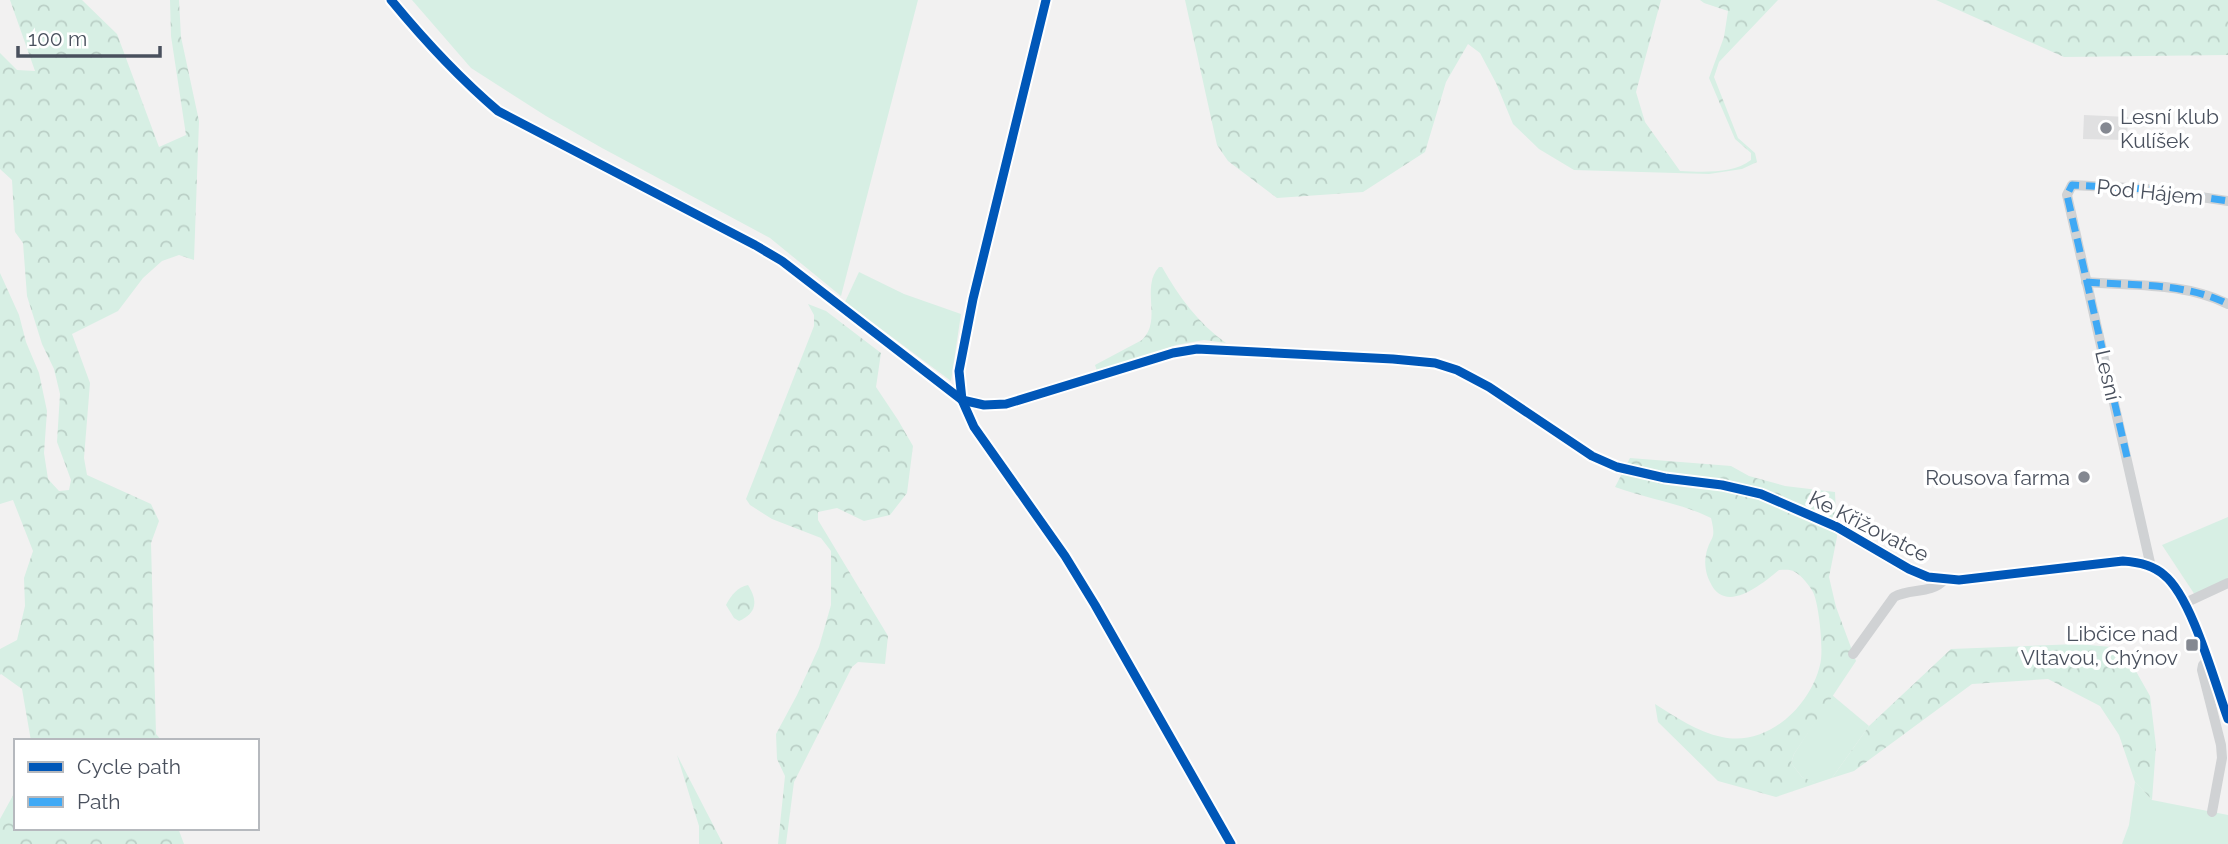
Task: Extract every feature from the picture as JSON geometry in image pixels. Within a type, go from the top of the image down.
[{"type":"street","points":[[391,0],[458,76],[498,111],[782,261],[962,400]]},
{"type":"street","points":[[1046,0],[973,299],[959,371],[962,400],[975,427],[1096,605],[1231,844]]},
{"type":"street","name":"Pod Hájem","points":[[2072,185],[2147,189],[2228,201]]},
{"type":"street","name":"Lesní","points":[[2072,185],[2067,195],[2151,567]]},
{"type":"street","points":[[2086,282],[2172,287],[2228,304]]},
{"type":"street","name":"Ke Křižovatce","points":[[962,400],[984,405],[1006,404],[1173,353],[1197,349],[1435,363],[1457,370],[1489,387],[1592,456],[1617,467],[1761,494],[1837,527],[1919,573],[1944,580],[1959,580],[2123,561],[2151,567]]},
{"type":"street","points":[[2151,567],[2168,578],[2185,603],[2228,719]]},
{"type":"street","points":[[1853,654],[1894,597],[1902,593],[1931,589],[1944,580]]},
{"type":"street","points":[[2185,603],[2228,583]]},
{"type":"street","points":[[2207,661],[2202,670],[2222,758],[2212,812]]},
{"type":"shaded area","name":"Lesní klub Kulíšek","points":[[2084,115],[2128,117],[2127,140],[2083,139]]},
{"type":"green space","points":[[10,0],[82,0],[117,34],[159,147],[186,135],[171,36],[170,0],[179,0],[181,37],[199,121],[194,260],[179,255],[162,261],[143,278],[118,311],[72,334],[90,383],[84,458],[87,475],[151,504],[159,521],[151,543],[156,734],[160,739],[31,739],[22,689],[0,675],[0,649],[17,640],[25,606],[24,578],[33,551],[13,500],[0,504],[0,273],[19,315],[26,342],[39,373],[47,411],[44,453],[48,479],[59,491],[69,490],[71,480],[57,442],[60,394],[54,369],[42,344],[27,296],[23,243],[15,232],[12,180],[0,169],[0,53],[17,70],[35,71]]},
{"type":"green space","points":[[412,0],[918,0],[841,296],[770,238],[602,148],[471,68]]},
{"type":"green space","points":[[1185,0],[1661,0],[1636,92],[1645,122],[1680,171],[1698,172],[1736,168],[1751,160],[1751,153],[1735,139],[1709,78],[1724,37],[1728,11],[1700,0],[1778,0],[1719,62],[1714,77],[1738,138],[1755,153],[1757,162],[1742,169],[1709,174],[1574,170],[1539,149],[1513,124],[1480,53],[1468,44],[1446,82],[1425,152],[1363,192],[1277,198],[1228,161],[1217,145]]},
{"type":"green space","points":[[1936,0],[2228,0],[2228,55],[2064,57]]},
{"type":"green space","points":[[1159,267],[1162,267],[1182,299],[1198,318],[1226,343],[1204,340],[1176,345],[1097,371],[1095,365],[1142,340],[1148,332],[1152,314],[1151,284]]},
{"type":"green space","points":[[859,272],[904,294],[961,314],[951,381],[845,302]]},
{"type":"green space","points":[[808,304],[826,311],[881,353],[876,387],[913,446],[907,493],[890,515],[864,521],[837,508],[818,512],[818,520],[888,636],[885,664],[858,662],[852,667],[794,782],[786,844],[778,844],[785,776],[777,759],[776,734],[819,647],[831,605],[831,551],[821,538],[772,519],[750,505],[746,499],[814,326],[814,315]]},
{"type":"green space","points":[[1630,458],[1731,466],[1749,476],[1785,486],[1835,492],[1837,537],[1829,577],[1836,607],[1856,661],[1794,754],[1791,763],[1802,777],[1817,783],[1776,797],[1718,781],[1658,722],[1655,704],[1695,728],[1713,735],[1739,738],[1770,730],[1796,709],[1815,681],[1821,658],[1820,628],[1813,592],[1803,578],[1793,571],[1779,570],[1744,594],[1734,597],[1717,592],[1705,565],[1713,535],[1711,518],[1615,487]]},
{"type":"green space","points":[[2228,517],[2228,579],[2195,595],[2162,545]]},
{"type":"green space","points":[[748,585],[754,606],[745,618],[739,621],[726,605],[735,592]]},
{"type":"green space","points":[[2078,644],[2111,647],[2133,666],[2150,696],[2156,746],[2152,800],[2135,782],[2119,735],[2100,706],[2048,679],[1972,684],[1854,771],[1832,778],[1869,726],[1951,649]]},
{"type":"green space","points":[[1832,695],[1869,726],[1832,778],[1817,783],[1802,777],[1791,763]]},
{"type":"green space","points":[[677,755],[723,844],[699,844],[699,826]]},
{"type":"green space","points":[[2135,782],[2152,800],[2228,815],[2228,844],[2122,844],[2129,825]]},
{"type":"green space","points":[[14,794],[14,830],[179,830],[184,844],[0,844],[0,819]]},
{"type":"marked path","points":[[2127,457],[2067,195],[2072,185],[2147,189],[2228,201]]},
{"type":"marked path","points":[[2086,282],[2176,288],[2228,304]]},
{"type":"cycle path","points":[[391,0],[442,58],[498,111],[782,261],[962,400],[984,405],[1006,404],[1173,353],[1197,349],[1435,363],[1457,370],[1489,387],[1592,456],[1617,467],[1761,494],[1837,527],[1909,569],[1928,577],[1959,580],[2123,561],[2150,566],[2164,575],[2184,602],[2202,642],[2228,719]]},
{"type":"cycle path","points":[[1046,0],[973,299],[959,371],[962,400],[974,427],[1065,556],[1095,605],[1231,844]]},
{"type":"place","name":"Lesní klub Kulíšek","points":[[2106,128]]},
{"type":"place","name":"Rousova farma","points":[[2084,477]]},
{"type":"place","name":"Libčice nad Vltavou, Chýnov","points":[[2192,645]]}]
